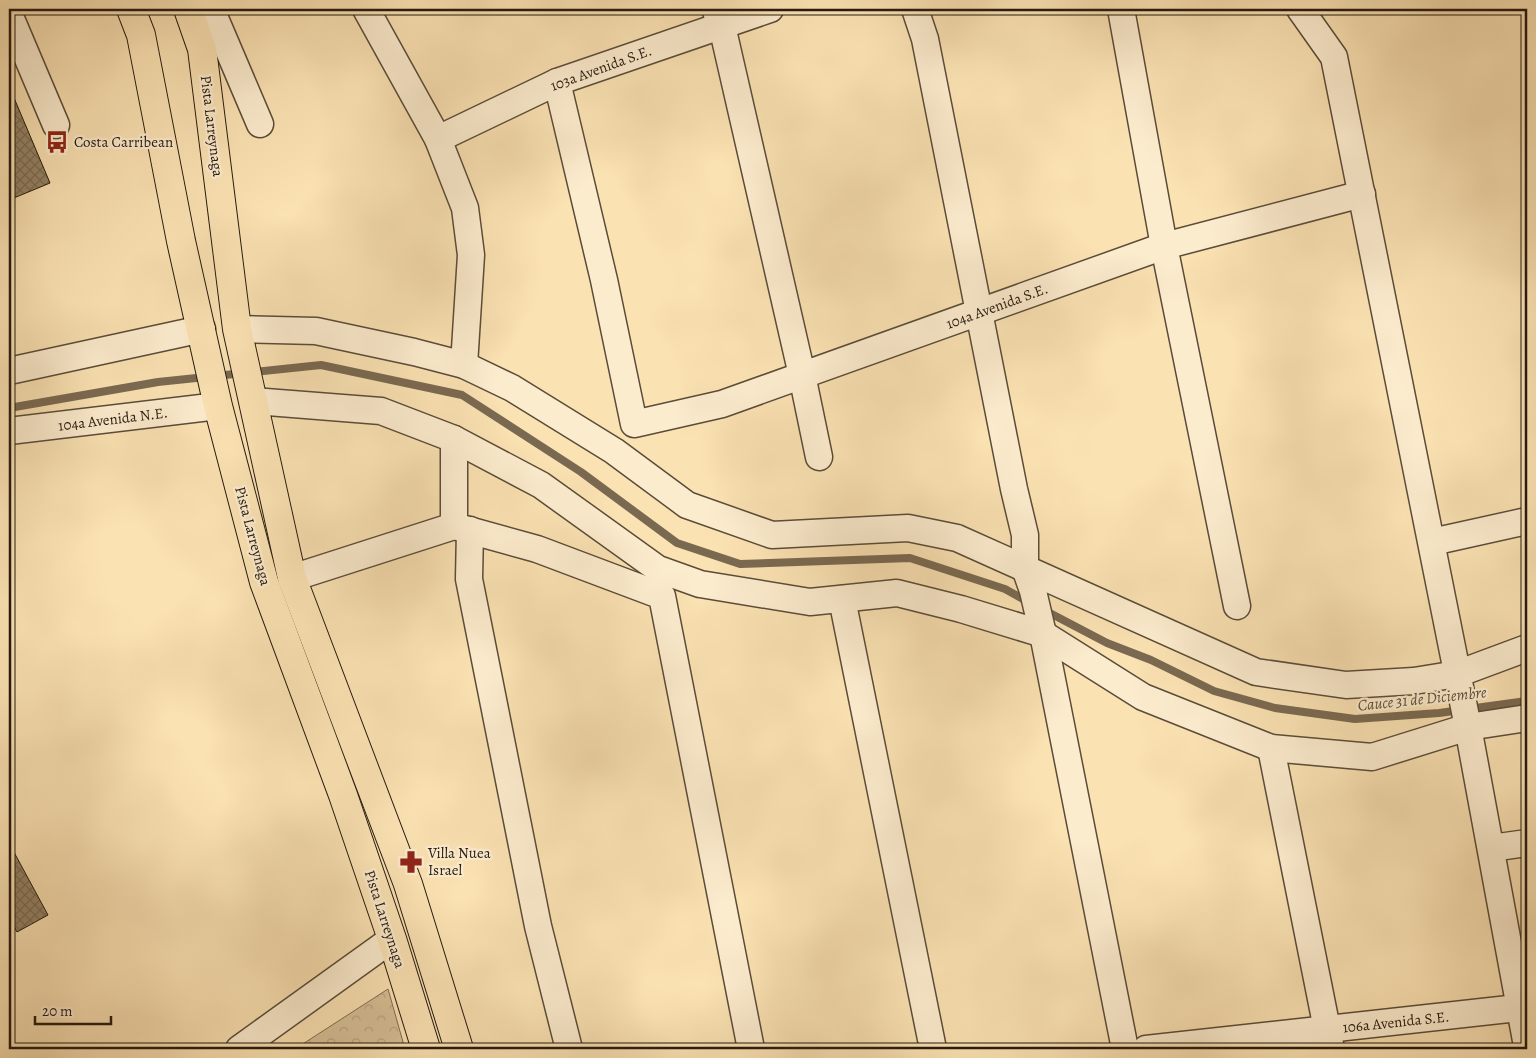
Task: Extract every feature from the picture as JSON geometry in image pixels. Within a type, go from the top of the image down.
[{"type":"main road","name":"Pista Larreynaga","points":[[131,9],[141,35],[181,241],[217,403],[264,582],[343,795],[392,939],[426,1049]]},
{"type":"main road","name":"Pista Larreynaga","points":[[188,9],[202,49],[238,333],[292,578],[408,884],[458,1049]]},
{"type":"street","points":[[211,9],[260,124]]},
{"type":"street","points":[[366,9],[438,140],[465,208],[471,255],[464,365]]},
{"type":"street","name":"103a Avenida S.E.","points":[[438,140],[557,82],[718,17],[770,9]]},
{"type":"street","points":[[915,9],[925,39],[1025,535],[1035,601],[1125,1049]]},
{"type":"street","points":[[1121,9],[1164,246],[1237,606]]},
{"type":"street","points":[[1300,9],[1334,57],[1524,1007],[1527,1046]]},
{"type":"street","points":[[9,14],[56,125]]},
{"type":"street","points":[[718,17],[820,457]]},
{"type":"street","name":"104a Avenida S.E.","points":[[557,82],[604,280],[634,424],[722,404],[1164,246],[1362,194]]},
{"type":"street","points":[[238,333],[316,331],[464,365],[512,388],[614,451],[687,505],[772,535],[908,528],[957,538],[1035,601],[1143,697],[1271,748],[1372,757],[1467,722],[1527,718]]},
{"type":"street","points":[[9,371],[203,335]]},
{"type":"street","points":[[252,398],[381,410],[454,438],[542,485],[658,569],[700,584],[810,602],[897,593],[961,609],[1035,601],[1256,672],[1346,684],[1458,680],[1527,648]]},
{"type":"street","name":"104a Avenida N.E.","points":[[9,431],[217,403]]},
{"type":"street","points":[[454,438],[462,528],[469,579],[538,926],[569,1049]]},
{"type":"street","points":[[1432,542],[1527,520]]},
{"type":"street","points":[[292,578],[462,528],[537,549],[662,596],[700,584]]},
{"type":"street","points":[[662,596],[751,1049]]},
{"type":"street","points":[[842,599],[933,1049]]},
{"type":"street","points":[[1271,748],[1329,1039]]},
{"type":"street","points":[[1491,848],[1527,843]]},
{"type":"street","points":[[238,1049],[392,939]]},
{"type":"street","name":"106a Avenida S.E.","points":[[1146,1049],[1329,1039],[1524,1007]]},
{"type":"green space","points":[[388,989],[405,1049],[295,1049]]},
{"type":"building","points":[[9,86],[50,183],[9,200]]},
{"type":"building","points":[[9,843],[48,915],[17,932],[9,917]]},
{"type":"waterway","points":[[9,408],[158,382],[321,365],[462,395],[581,472],[677,543],[740,564],[910,558],[1005,589],[1030,603]]},
{"type":"waterway","name":"Cauce 31 de Diciembre","points":[[1044,610],[1107,643],[1151,660],[1214,691],[1275,708],[1355,719],[1439,713],[1527,701]]},
{"type":"place","name":"Costa Carribean","points":[[57,142]]},
{"type":"place","name":"Villa Nuea Israel","points":[[411,862]]}]
